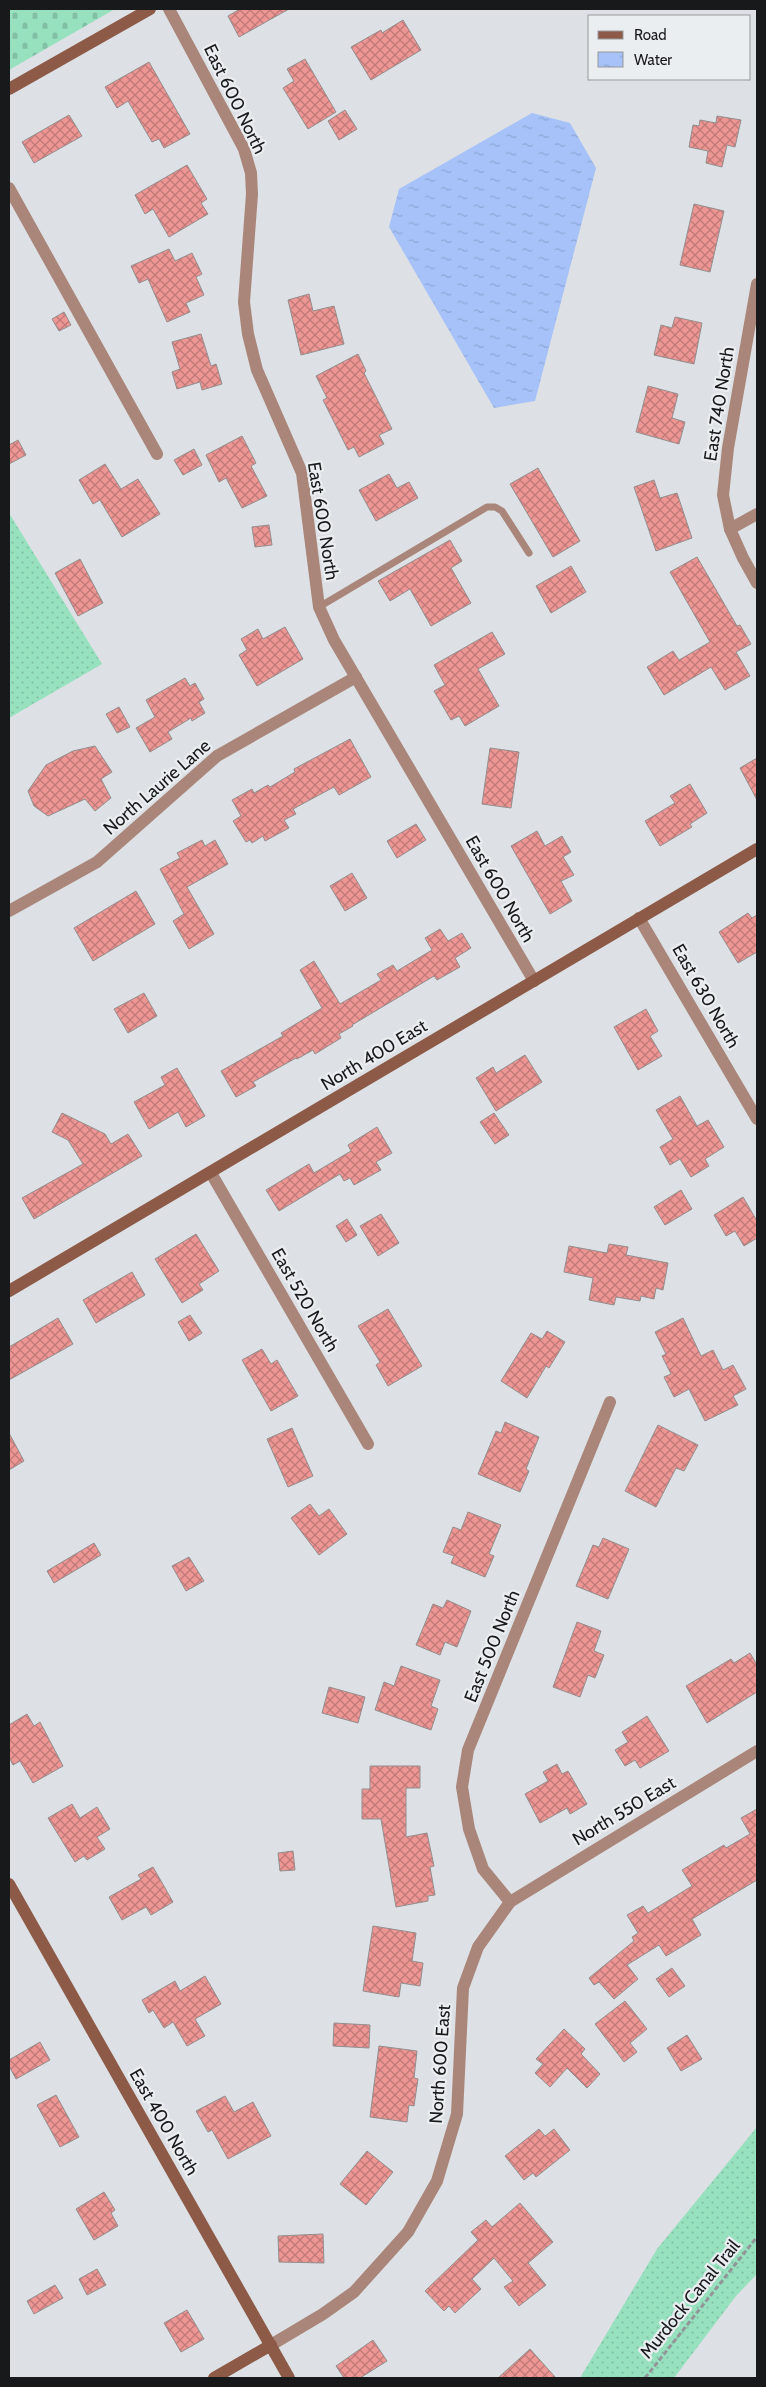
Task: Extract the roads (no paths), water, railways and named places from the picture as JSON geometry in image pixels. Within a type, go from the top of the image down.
[{"type":"street","points":[[9,89],[150,9]]},
{"type":"street","name":"East 600 North","points":[[169,9],[244,149],[251,173],[252,194],[244,302],[248,334],[257,370],[302,474],[319,608],[334,640],[534,981]]},
{"type":"street","points":[[9,188],[157,454]]},
{"type":"street","name":"East 740 North","points":[[757,284],[728,448],[723,494],[730,529],[757,583]]},
{"type":"street","points":[[730,529],[757,514]]},
{"type":"street","name":"North Laurie Lane","points":[[9,911],[97,862],[217,756],[356,678]]},
{"type":"street","name":"North 400 East","points":[[9,1291],[757,849]]},
{"type":"street","name":"East 630 North","points":[[639,918],[757,1119]]},
{"type":"street","name":"East 520 North","points":[[211,1173],[368,1444]]},
{"type":"street","name":"East 500 North","points":[[510,1902],[483,1869],[469,1829],[462,1787],[468,1750],[610,1402]]},
{"type":"street","name":"North 550 East","points":[[510,1902],[757,1751]]},
{"type":"street","name":"East 400 North","points":[[9,1884],[12,1899],[271,2345],[288,2378]]},
{"type":"street","name":"North 600 East","points":[[271,2345],[323,2314],[354,2292],[408,2232],[437,2181],[457,2114],[463,1988],[478,1947],[510,1902]]},
{"type":"street","points":[[214,2378],[271,2345]]},
{"type":"lane","points":[[319,608],[487,507],[496,507],[502,511],[529,553]]},
{"type":"water","points":[[532,113],[570,123],[596,168],[535,401],[494,408],[389,227],[399,189]]}]
